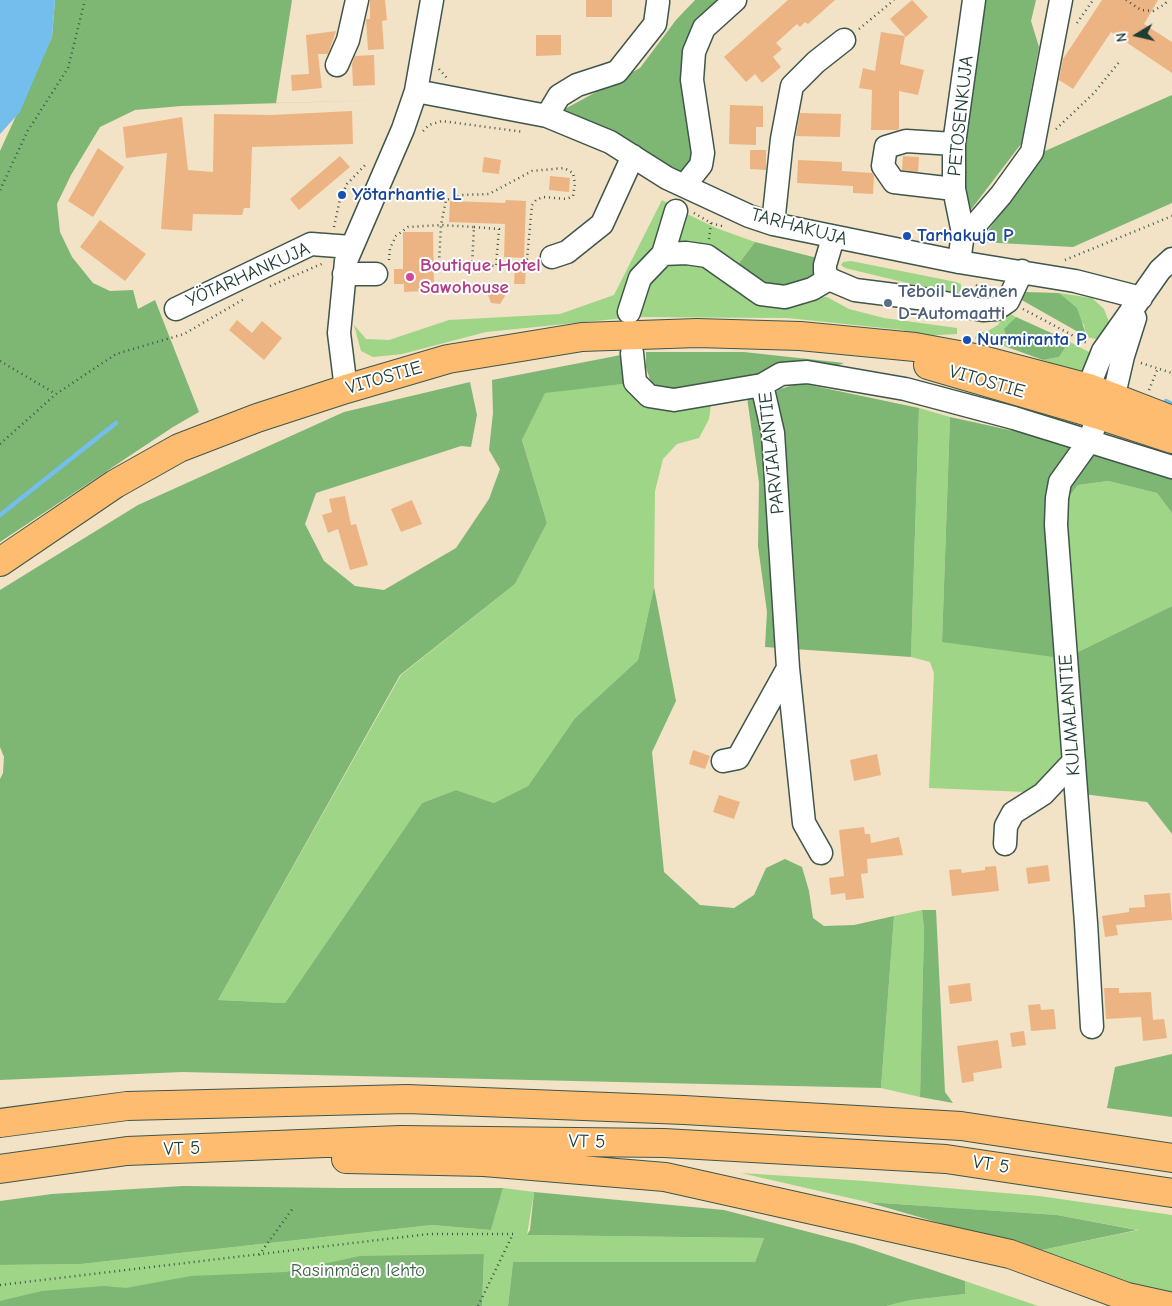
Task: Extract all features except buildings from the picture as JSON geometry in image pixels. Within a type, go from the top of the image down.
[{"type":"main road","name":"VITOSTIE","points":[[4,559],[114,484],[179,448],[257,418],[448,359],[582,337],[697,333],[800,336],[915,347],[975,358],[1097,411],[1172,439]]},
{"type":"main road","name":"VITOSTIE","points":[[1097,411],[1172,420]]},
{"type":"main road","name":"VT 5","points":[[0,1123],[127,1106],[407,1099],[684,1110],[961,1126],[1172,1158]]},
{"type":"main road","points":[[961,1126],[1172,1150]]},
{"type":"main road","name":"VT 5","points":[[0,1169],[127,1151],[400,1140],[664,1144],[946,1158],[1172,1193]]},
{"type":"main road","points":[[52,1161],[265,1157],[484,1162],[665,1177],[1010,1254],[1127,1298],[1168,1306]]},
{"type":"street","points":[[337,65],[348,40],[357,0]]},
{"type":"street","points":[[346,389],[339,333],[344,274],[351,247],[403,129],[416,92],[432,0]]},
{"type":"street","points":[[689,180],[701,165],[703,153],[692,80],[694,52],[704,28],[734,0]]},
{"type":"street","name":"PETOSENKUJA","points":[[970,270],[954,188],[954,144],[974,0]]},
{"type":"street","points":[[963,233],[976,224],[1001,195],[1032,152],[1061,0]]},
{"type":"street","points":[[547,116],[559,96],[577,85],[617,72],[655,24],[658,2]]},
{"type":"street","points":[[772,224],[782,139],[792,86],[816,62],[844,40]]},
{"type":"street","name":"TARHAKUJA","points":[[416,92],[547,116],[610,142],[667,178],[749,216],[772,224],[970,270],[1022,271],[1075,281],[1141,298]]},
{"type":"street","points":[[954,144],[906,141],[886,147],[882,166],[894,182],[954,188]]},
{"type":"street","points":[[552,257],[567,252],[602,224],[633,156]]},
{"type":"street","points":[[630,312],[640,278],[664,254],[676,211]]},
{"type":"street","points":[[829,279],[825,265],[833,238]]},
{"type":"street","name":"YÖTARHANKUJA","points":[[176,308],[311,244],[351,247]]},
{"type":"street","points":[[664,254],[686,253],[707,256],[761,294],[785,297],[812,289],[829,279]]},
{"type":"street","points":[[1097,411],[1123,356],[1141,298],[1160,270],[1172,259]]},
{"type":"street","points":[[829,279],[855,290],[918,298],[983,310],[996,309],[1008,301],[1022,271]]},
{"type":"street","points":[[344,274],[376,274]]},
{"type":"street","points":[[632,353],[635,382],[649,396],[674,400],[762,385]]},
{"type":"street","name":"PARVIALANTIE","points":[[820,853],[804,823],[788,668],[773,434],[762,385],[781,374],[807,372],[905,389],[1097,411],[1172,467]]},
{"type":"street","name":"KULMALANTIE","points":[[1092,1027],[1056,525],[1056,498],[1060,482],[1097,411]]},
{"type":"street","points":[[724,761],[738,758],[788,668]]},
{"type":"street","points":[[1006,844],[1006,826],[1013,814],[1043,794],[1074,761]]},
{"type":"path","points":[[0,190],[27,132],[68,68],[85,0]]},
{"type":"path","points":[[844,40],[862,28],[894,0]]},
{"type":"path","points":[[1126,0],[1141,10],[1153,11],[1168,0]]},
{"type":"path","points":[[1032,152],[1094,93],[1120,61]]},
{"type":"path","points":[[437,66],[447,79],[442,121]]},
{"type":"path","points":[[564,168],[573,173],[575,184],[573,196],[567,199],[543,197],[536,200],[532,205],[527,260],[505,266],[439,263],[441,225],[446,200],[462,195],[489,194],[532,171],[564,168]]},
{"type":"path","points":[[1060,262],[1172,216]]},
{"type":"path","points":[[376,274],[384,274],[388,267],[390,248],[396,236],[408,226],[441,225],[499,229],[496,266]]},
{"type":"path","points":[[472,265],[474,228]]},
{"type":"path","points":[[0,361],[56,394]]},
{"type":"path","points":[[258,1256],[293,1208]]},
{"type":"path","points":[[0,1285],[258,1256],[429,1234],[513,1234],[478,1306]]},
{"type":"green space","points":[[55,0],[292,0],[276,103],[382,100],[181,106],[135,110],[100,127],[71,175],[57,204],[60,232],[72,257],[93,283],[110,291],[133,290],[138,309],[155,300],[199,412],[173,427],[0,542],[0,151],[52,37]]},
{"type":"green space","points":[[695,0],[726,0],[691,31],[697,151],[684,179],[563,110],[640,68],[676,20]]},
{"type":"green space","points":[[977,0],[1036,0],[1031,21],[1039,47],[1021,144],[960,224],[958,150]]},
{"type":"green space","points":[[1172,95],[1172,203],[1073,247],[980,242],[1045,151]]},
{"type":"green space","points":[[662,200],[673,206],[625,318],[486,332],[402,354],[373,357],[361,351],[354,325],[366,339],[389,340],[449,320],[560,314],[614,295]]},
{"type":"green space","points":[[681,211],[716,228],[755,242],[737,266],[668,250]]},
{"type":"green space","points":[[755,242],[821,259],[812,279],[794,290],[769,286],[737,266]]},
{"type":"green space","points":[[696,260],[785,307],[813,302],[821,297],[827,297],[849,309],[884,318],[957,328],[957,334],[918,336],[903,330],[787,318],[637,317],[641,294],[653,277],[673,262]]},
{"type":"green space","points":[[851,261],[956,282],[961,284],[961,291],[953,294],[845,268],[841,265],[843,262]]},
{"type":"green space","points":[[1025,292],[1059,293],[1077,308],[1087,337],[1020,299]]},
{"type":"green space","points":[[1059,293],[1092,298],[1104,309],[1109,322],[1104,341],[1087,337],[1084,325]]},
{"type":"green space","points":[[1006,311],[1016,317],[1004,331],[1007,347],[975,339],[977,332],[986,332],[998,325]]},
{"type":"green space","points":[[1016,317],[1058,336],[1065,348],[1059,357],[1043,360],[1007,347],[1004,329]]},
{"type":"green space","points":[[1058,336],[1091,353],[1084,373],[1072,372],[1043,360],[1059,357],[1065,348]]},
{"type":"green space","points":[[646,352],[744,352],[844,363],[832,368],[698,389],[665,390],[651,382],[646,368]]},
{"type":"green space","points":[[621,355],[631,383],[545,393],[522,440],[547,523],[515,584],[400,675],[218,1000],[285,1003],[422,803],[456,790],[494,803],[528,786],[575,718],[638,660],[654,587],[676,701],[652,752],[664,872],[700,905],[734,908],[754,895],[766,868],[785,859],[802,867],[809,891],[813,918],[824,926],[854,925],[894,916],[881,1088],[182,1072],[0,1080],[0,779],[3,773],[4,757],[0,747],[0,590],[138,505],[344,412],[470,382],[477,415],[471,447],[461,446],[316,493],[305,524],[324,561],[355,586],[384,590],[456,548],[489,499],[500,469],[489,450],[493,413],[492,380]]},
{"type":"green space","points":[[631,383],[711,404],[709,419],[699,438],[677,444],[663,459],[655,491],[654,587],[638,660],[575,718],[528,786],[494,803],[456,790],[422,803],[285,1003],[218,1000],[401,675],[515,584],[547,523],[522,440],[545,392]]},
{"type":"green space","points":[[800,383],[919,408],[911,657],[794,649],[770,396],[780,389]]},
{"type":"green space","points":[[747,397],[758,400],[769,458],[779,648],[765,647],[767,612],[758,546],[759,483]]},
{"type":"green space","points":[[919,408],[950,417],[942,641],[1059,657],[1067,761],[1026,792],[929,788],[934,673],[930,662],[911,657]]},
{"type":"green space","points":[[950,417],[1078,445],[1052,473],[1045,494],[1054,657],[942,642]]},
{"type":"green space","points":[[1093,455],[1172,478],[1172,513],[1157,493],[1108,481],[1078,485],[1062,505],[1072,475]]},
{"type":"green space","points":[[1108,481],[1157,493],[1172,513],[1172,606],[1074,654],[1062,505],[1078,485]]},
{"type":"green space","points":[[1172,606],[1172,834],[1147,802],[1083,794],[1074,654]]},
{"type":"green space","points":[[922,910],[924,929],[920,1097],[881,1088],[894,916]]},
{"type":"green space","points":[[922,910],[936,910],[945,1092],[953,1103],[920,1097],[924,929]]},
{"type":"green space","points":[[1172,1054],[1172,1117],[1107,1108],[1115,1067]]},
{"type":"green space","points":[[741,1173],[865,1181],[1039,1196],[1172,1215],[1172,1293],[1120,1281],[1037,1251],[1139,1230],[1057,1215],[867,1202]]},
{"type":"green space","points":[[183,1186],[503,1188],[491,1230],[432,1225],[81,1264],[0,1265],[0,1201],[52,1194]]},
{"type":"green space","name":"Rasinmäen lehto","points":[[503,1188],[534,1192],[527,1235],[764,1238],[755,1262],[513,1262],[508,1306],[482,1306],[484,1255],[404,1256],[389,1306],[0,1306],[0,1265],[81,1264],[432,1225],[491,1230]]},
{"type":"green space","points":[[534,1192],[724,1210],[855,1244],[965,1281],[965,1294],[911,1300],[886,1306],[508,1306],[513,1262],[755,1262],[764,1238],[527,1235],[530,1230]]},
{"type":"green space","points":[[867,1202],[1057,1215],[1137,1230],[1037,1251]]},
{"type":"green space","points":[[484,1254],[482,1306],[0,1306],[0,1301],[42,1291],[104,1286],[126,1288],[191,1276],[286,1272],[360,1256]]},
{"type":"green space","points":[[965,1281],[1038,1306],[886,1306],[911,1300],[965,1294]]},
{"type":"water","points":[[0,0],[55,0],[52,37],[20,112],[0,134]]},
{"type":"waterway","points":[[1166,401],[1172,404]]},
{"type":"waterway","points":[[0,515],[116,423]]},
{"type":"place","name":"Yötarhantie L","points":[[342,195]]},
{"type":"place","name":"Tarhakuja P","points":[[907,236]]},
{"type":"place","name":"Boutique Hotel Sawohouse","points":[[410,277]]},
{"type":"place","name":"Teboil Levänen D-Automaatti","points":[[888,303]]},
{"type":"place","name":"Nurmiranta P","points":[[967,340]]}]
